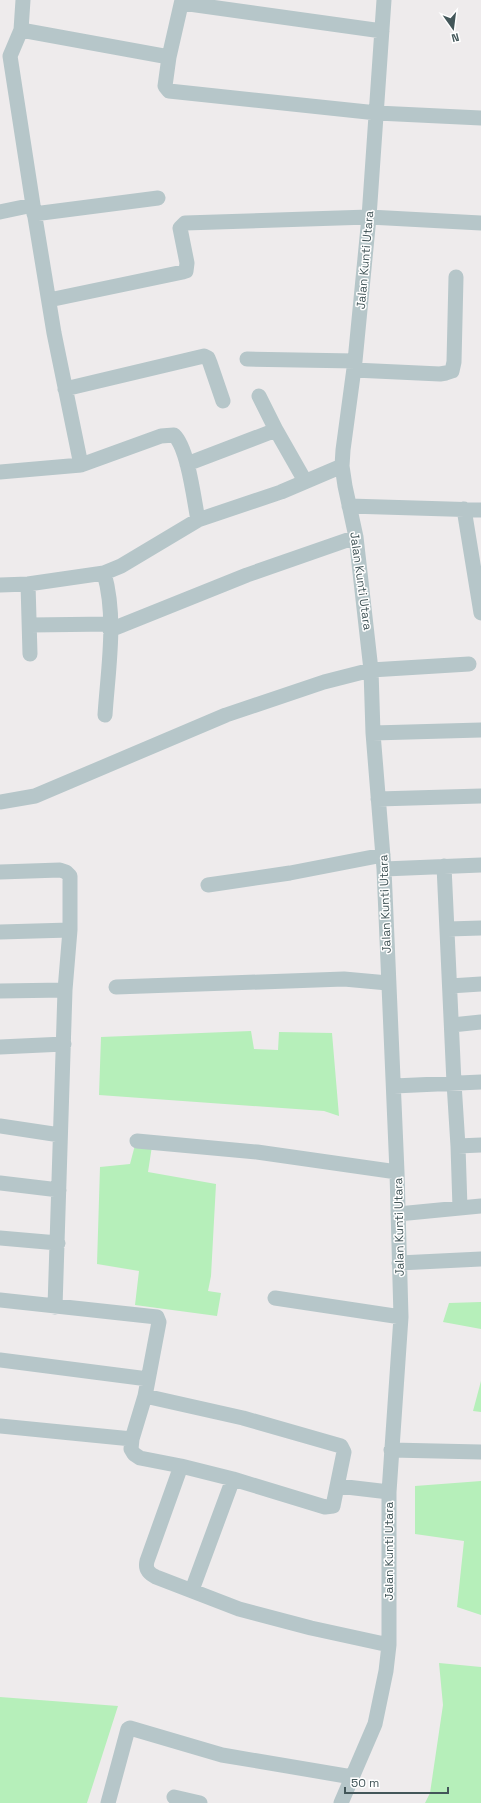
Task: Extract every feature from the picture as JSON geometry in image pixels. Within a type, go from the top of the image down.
[{"type":"street","points":[[23,0],[21,30],[6,51],[10,56],[49,300],[65,389],[81,465]]},
{"type":"street","name":"Jalan Kunti Utara","points":[[341,1803],[375,1724],[386,1671],[389,1646],[389,1492],[401,1317],[394,1086],[388,982],[384,862],[373,733],[371,670],[356,538],[342,466],[355,366],[370,217],[384,0]]},
{"type":"street","points":[[382,31],[182,1],[169,57],[165,86],[169,91],[377,113],[481,118]]},
{"type":"street","points":[[21,30],[169,57]]},
{"type":"street","points":[[0,212],[158,198]]},
{"type":"street","points":[[49,300],[186,271],[188,263],[180,228],[185,223],[370,217],[481,223]]},
{"type":"street","points":[[247,359],[446,374],[452,371],[454,362],[456,277]]},
{"type":"street","points":[[65,389],[204,356],[208,358],[223,401]]},
{"type":"street","points":[[259,396],[305,482]]},
{"type":"street","points":[[187,464],[276,430]]},
{"type":"street","points":[[0,472],[81,465],[169,434],[174,434],[187,464],[198,520]]},
{"type":"street","points":[[0,585],[28,584],[104,573],[121,566],[198,520],[281,492],[342,466]]},
{"type":"street","points":[[349,506],[481,510]]},
{"type":"street","points":[[464,509],[481,613]]},
{"type":"street","points":[[30,625],[110,627],[247,575],[356,538]]},
{"type":"street","points":[[104,573],[108,584],[110,627],[105,715]]},
{"type":"street","points":[[28,584],[30,654]]},
{"type":"street","points":[[0,802],[35,796],[226,716],[324,682],[371,670],[470,664]]},
{"type":"street","points":[[373,733],[481,730]]},
{"type":"street","points":[[378,799],[481,796]]},
{"type":"street","points":[[208,885],[290,873],[384,862],[444,866],[481,865]]},
{"type":"street","points":[[444,866],[460,1208]]},
{"type":"street","points":[[0,872],[60,870],[68,874],[70,880],[70,930],[65,990],[55,1307]]},
{"type":"street","points":[[448,929],[481,928]]},
{"type":"street","points":[[0,932],[70,930]]},
{"type":"street","points":[[116,987],[344,979],[388,982]]},
{"type":"street","points":[[450,986],[481,984]]},
{"type":"street","points":[[0,991],[65,990]]},
{"type":"street","points":[[452,1025],[481,1022]]},
{"type":"street","points":[[0,1047],[64,1044]]},
{"type":"street","points":[[394,1086],[481,1082]]},
{"type":"street","points":[[0,1126],[60,1135]]},
{"type":"street","points":[[137,1140],[258,1152],[397,1172]]},
{"type":"street","points":[[458,1146],[481,1145]]},
{"type":"street","points":[[0,1183],[59,1190]]},
{"type":"street","points":[[398,1214],[481,1206]]},
{"type":"street","points":[[0,1238],[58,1243]]},
{"type":"street","points":[[399,1263],[481,1258]]},
{"type":"street","points":[[275,1298],[401,1317]]},
{"type":"street","points":[[0,1300],[157,1317],[160,1322],[145,1396],[132,1439],[131,1449],[136,1456],[232,1479],[329,1507],[334,1504],[344,1452],[343,1447],[337,1443],[243,1418],[145,1396]]},
{"type":"street","points":[[0,1360],[148,1379]]},
{"type":"street","points":[[0,1426],[132,1439]]},
{"type":"street","points":[[391,1450],[481,1452]]},
{"type":"street","points":[[181,1466],[146,1566],[151,1574],[239,1609],[311,1628],[389,1646]]},
{"type":"street","points":[[192,1590],[232,1479]]},
{"type":"street","points":[[338,1486],[389,1492]]},
{"type":"street","points":[[108,1803],[128,1729],[130,1728],[222,1755],[352,1777]]},
{"type":"street","points":[[174,1797],[200,1803]]},
{"type":"green space","points":[[251,1031],[254,1049],[278,1050],[279,1032],[332,1033],[339,1116],[324,1111],[99,1095],[101,1037]]},
{"type":"green space","points":[[135,1145],[152,1146],[148,1172],[216,1184],[211,1276],[208,1291],[221,1293],[217,1316],[135,1305],[139,1271],[97,1264],[100,1167],[130,1164]]},
{"type":"green space","points":[[481,1302],[481,1329],[443,1322],[449,1303]]},
{"type":"green space","points":[[481,1381],[481,1412],[473,1411]]},
{"type":"green space","points":[[481,1481],[481,1615],[457,1607],[464,1541],[415,1534],[415,1486]]},
{"type":"green space","points":[[439,1663],[481,1667],[481,1803],[425,1803],[430,1793],[443,1705]]},
{"type":"green space","points":[[0,1697],[118,1706],[87,1803],[0,1803]]}]
